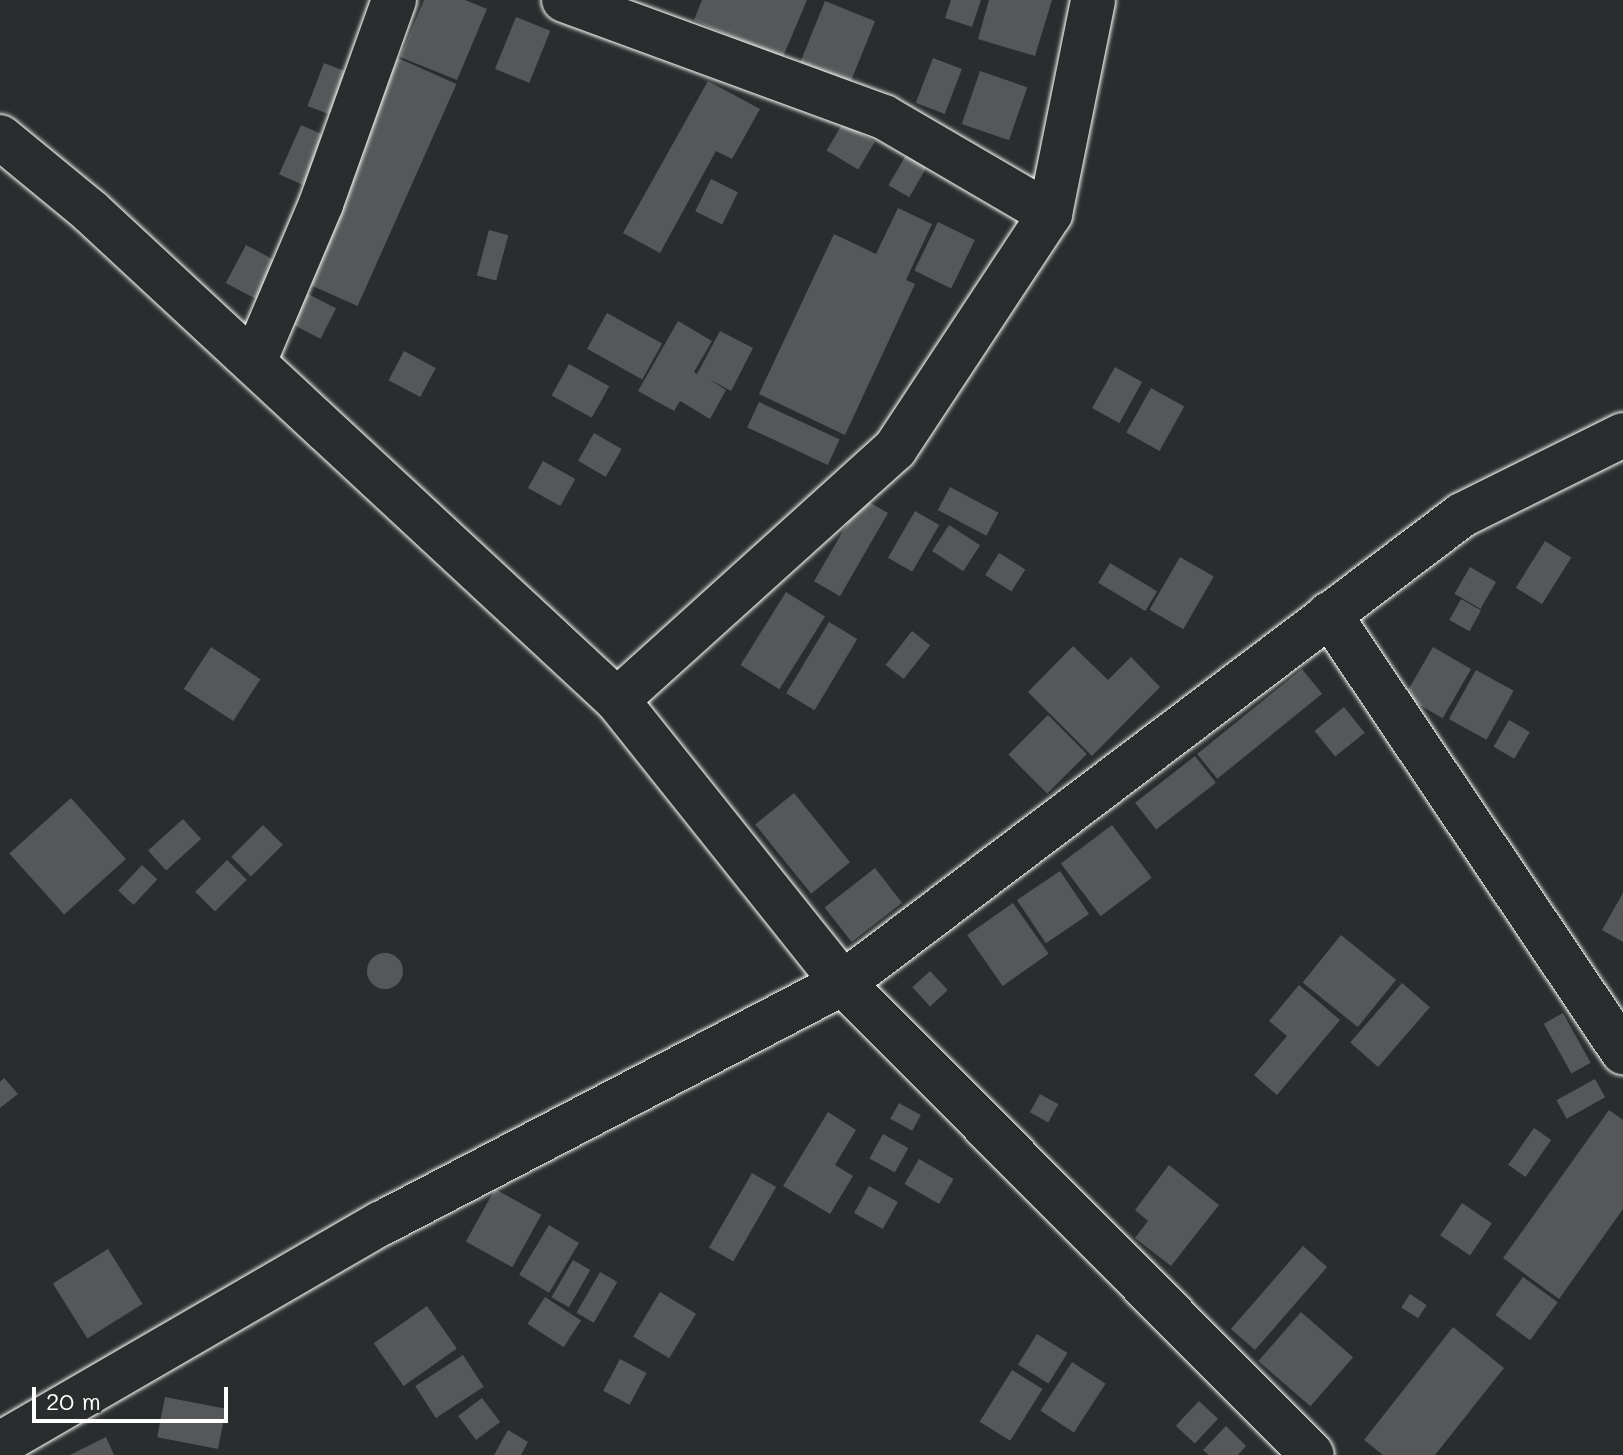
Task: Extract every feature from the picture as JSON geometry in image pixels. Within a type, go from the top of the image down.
[{"type":"street","points":[[254,362],[321,204],[394,0]]},
{"type":"street","points":[[564,0],[884,117],[1050,214]]},
{"type":"street","points":[[617,700],[895,449],[1050,214],[1093,0]]},
{"type":"street","points":[[0,137],[90,211],[617,700],[843,983],[1312,1455]]},
{"type":"street","points":[[0,1444],[382,1223],[843,983],[1462,515],[1623,435]]},
{"type":"street","points":[[1329,614],[1623,1052]]},
{"type":"building","points":[[424,0],[465,0],[487,9],[457,80],[400,57]]},
{"type":"building","points":[[702,0],[807,0],[782,59],[694,20]]},
{"type":"building","points":[[951,0],[981,0],[972,27],[945,18]]},
{"type":"building","points":[[989,0],[1052,0],[1035,56],[978,39]]},
{"type":"building","points":[[825,1],[875,21],[850,82],[800,62]]},
{"type":"building","points":[[516,17],[550,31],[529,83],[495,69]]},
{"type":"building","points":[[398,58],[456,84],[358,306],[299,280]]},
{"type":"building","points":[[933,58],[962,69],[945,114],[916,103]]},
{"type":"building","points":[[324,63],[352,74],[336,117],[308,106]]},
{"type":"building","points":[[980,71],[1027,87],[1009,140],[962,124]]},
{"type":"building","points":[[708,81],[760,109],[732,159],[716,151],[660,253],[623,233]]},
{"type":"building","points":[[843,123],[875,142],[858,169],[827,150]]},
{"type":"building","points":[[301,125],[332,139],[310,188],[279,174]]},
{"type":"building","points":[[906,155],[927,167],[909,197],[888,185]]},
{"type":"building","points":[[711,179],[738,192],[722,225],[695,211]]},
{"type":"building","points":[[898,208],[932,224],[906,280],[915,284],[845,435],[759,394],[834,234],[876,254]]},
{"type":"building","points":[[938,222],[975,240],[951,289],[914,271]]},
{"type":"building","points":[[489,230],[508,235],[496,281],[477,275]]},
{"type":"building","points":[[246,245],[280,263],[259,301],[226,283]]},
{"type":"building","points":[[304,292],[336,308],[321,339],[289,322]]},
{"type":"building","points":[[607,313],[662,344],[642,379],[587,349]]},
{"type":"building","points":[[678,321],[712,341],[694,372],[697,374],[720,331],[753,348],[731,391],[709,379],[726,390],[710,419],[680,401],[674,411],[638,391]]},
{"type":"building","points":[[404,351],[436,368],[420,397],[389,380]]},
{"type":"building","points":[[569,364],[609,386],[592,418],[552,395]]},
{"type":"building","points":[[1115,367],[1142,382],[1119,423],[1092,408]]},
{"type":"building","points":[[1151,388],[1184,406],[1160,451],[1126,433]]},
{"type":"building","points":[[759,402],[840,440],[828,465],[747,427]]},
{"type":"building","points":[[594,433],[622,449],[606,477],[578,461]]},
{"type":"building","points":[[543,461],[575,479],[560,506],[528,488]]},
{"type":"building","points":[[950,487],[999,513],[986,536],[938,510]]},
{"type":"building","points":[[862,498],[888,513],[840,596],[814,581]]},
{"type":"building","points":[[915,511],[939,525],[912,572],[888,558]]},
{"type":"building","points":[[949,525],[980,545],[963,571],[932,551]]},
{"type":"building","points":[[1545,541],[1571,557],[1542,604],[1516,588]]},
{"type":"building","points":[[999,553],[1025,569],[1012,591],[985,575]]},
{"type":"building","points":[[1180,557],[1214,577],[1183,629],[1150,610]]},
{"type":"building","points":[[1110,563],[1157,591],[1145,611],[1098,583]]},
{"type":"building","points":[[1470,567],[1496,582],[1480,609],[1454,594]]},
{"type":"building","points":[[786,592],[825,616],[779,689],[740,665]]},
{"type":"building","points":[[1461,599],[1481,610],[1469,631],[1449,620]]},
{"type":"building","points":[[829,622],[857,639],[815,710],[786,693]]},
{"type":"building","points":[[912,631],[930,645],[904,679],[886,665]]},
{"type":"building","points":[[1073,646],[1108,680],[1131,657],[1160,687],[1092,756],[1028,692]]},
{"type":"building","points":[[211,647],[260,679],[233,721],[184,689]]},
{"type":"building","points":[[1433,647],[1471,669],[1443,718],[1404,696]]},
{"type":"building","points":[[1302,669],[1322,694],[1217,779],[1197,754]]},
{"type":"building","points":[[1476,670],[1514,691],[1486,740],[1449,719]]},
{"type":"building","points":[[1344,707],[1365,733],[1335,757],[1314,731]]},
{"type":"building","points":[[1048,715],[1087,754],[1047,793],[1008,755]]},
{"type":"building","points":[[1509,720],[1530,732],[1514,759],[1494,747]]},
{"type":"building","points":[[1195,756],[1216,783],[1156,830],[1135,803]]},
{"type":"building","points":[[794,793],[850,862],[811,894],[755,824]]},
{"type":"building","points":[[71,798],[126,859],[64,914],[9,854]]},
{"type":"building","points":[[183,819],[201,839],[166,871],[148,850]]},
{"type":"building","points":[[263,825],[283,845],[251,877],[231,857]]},
{"type":"building","points":[[1112,825],[1152,878],[1101,916],[1061,864]]},
{"type":"building","points":[[227,860],[247,880],[215,912],[195,892]]},
{"type":"building","points":[[142,865],[157,879],[133,905],[118,891]]},
{"type":"building","points":[[875,868],[902,903],[852,942],[825,907]]},
{"type":"building","points":[[1060,871],[1089,914],[1046,943],[1017,900]]},
{"type":"building","points":[[1623,893],[1623,942],[1602,930]]},
{"type":"building","points":[[1013,903],[1049,954],[1003,986],[967,935]]},
{"type":"building","points":[[1341,935],[1396,980],[1358,1027],[1303,982]]},
{"type":"building","points":[[385,953],[398,958],[403,971],[398,984],[385,989],[372,984],[367,971],[372,958]]},
{"type":"building","points":[[930,971],[948,990],[930,1006],[912,987]]},
{"type":"building","points":[[1402,983],[1430,1007],[1378,1067],[1350,1043]]},
{"type":"building","points":[[1299,985],[1340,1020],[1277,1095],[1254,1075],[1287,1036],[1269,1021]]},
{"type":"building","points":[[1563,1013],[1591,1063],[1571,1074],[1544,1024]]},
{"type":"building","points":[[4,1078],[18,1094],[0,1108],[0,1082]]},
{"type":"building","points":[[1595,1079],[1605,1097],[1567,1119],[1557,1100]]},
{"type":"building","points":[[1040,1094],[1058,1104],[1048,1123],[1030,1112]]},
{"type":"building","points":[[899,1103],[921,1115],[912,1131],[890,1119]]},
{"type":"building","points":[[1609,1110],[1623,1120],[1623,1209],[1559,1299],[1503,1258]]},
{"type":"building","points":[[828,1112],[856,1130],[835,1165],[853,1176],[830,1214],[783,1186]]},
{"type":"building","points":[[1534,1128],[1551,1140],[1525,1177],[1508,1165]]},
{"type":"building","points":[[883,1134],[908,1148],[895,1173],[869,1158]]},
{"type":"building","points":[[919,1159],[954,1179],[939,1204],[904,1184]]},
{"type":"building","points":[[1169,1165],[1219,1205],[1171,1266],[1135,1238],[1148,1221],[1135,1210]]},
{"type":"building","points":[[752,1173],[776,1187],[733,1261],[709,1247]]},
{"type":"building","points":[[869,1186],[898,1202],[883,1229],[854,1213]]},
{"type":"building","points":[[495,1189],[541,1215],[512,1267],[466,1241]]},
{"type":"building","points":[[1462,1203],[1492,1223],[1470,1255],[1440,1235]]},
{"type":"building","points":[[549,1225],[579,1243],[549,1293],[519,1275]]},
{"type":"building","points":[[1303,1246],[1327,1267],[1255,1350],[1231,1329]]},
{"type":"building","points":[[108,1249],[142,1304],[87,1339],[53,1283]]},
{"type":"building","points":[[573,1260],[590,1270],[569,1307],[552,1297]]},
{"type":"building","points":[[600,1272],[617,1282],[594,1323],[576,1313]]},
{"type":"building","points":[[1523,1277],[1558,1302],[1530,1340],[1495,1315]]},
{"type":"building","points":[[660,1292],[696,1314],[669,1358],[633,1337]]},
{"type":"building","points":[[1410,1294],[1427,1305],[1418,1318],[1401,1307]]},
{"type":"building","points":[[545,1297],[581,1320],[564,1347],[528,1324]]},
{"type":"building","points":[[427,1306],[457,1349],[404,1386],[374,1343]]},
{"type":"building","points":[[1301,1312],[1353,1357],[1310,1406],[1258,1361]]},
{"type":"building","points":[[1453,1327],[1504,1368],[1435,1455],[1383,1455],[1364,1440]]},
{"type":"building","points":[[1037,1334],[1068,1353],[1048,1384],[1018,1365]]},
{"type":"building","points":[[463,1355],[484,1387],[436,1418],[415,1386]]},
{"type":"building","points":[[620,1359],[646,1373],[630,1405],[603,1391]]},
{"type":"building","points":[[1072,1362],[1106,1384],[1074,1432],[1040,1411]]},
{"type":"building","points":[[1012,1370],[1043,1389],[1010,1441],[980,1422]]},
{"type":"building","points":[[165,1397],[226,1409],[218,1449],[157,1437]]},
{"type":"building","points":[[482,1398],[500,1422],[476,1440],[458,1416]]},
{"type":"building","points":[[1199,1401],[1218,1419],[1195,1444],[1176,1426]]},
{"type":"building","points":[[1226,1426],[1246,1446],[1238,1455],[1209,1455],[1203,1450]]},
{"type":"building","points":[[508,1430],[528,1442],[521,1455],[494,1455]]},
{"type":"building","points":[[106,1437],[114,1455],[70,1455]]}]
